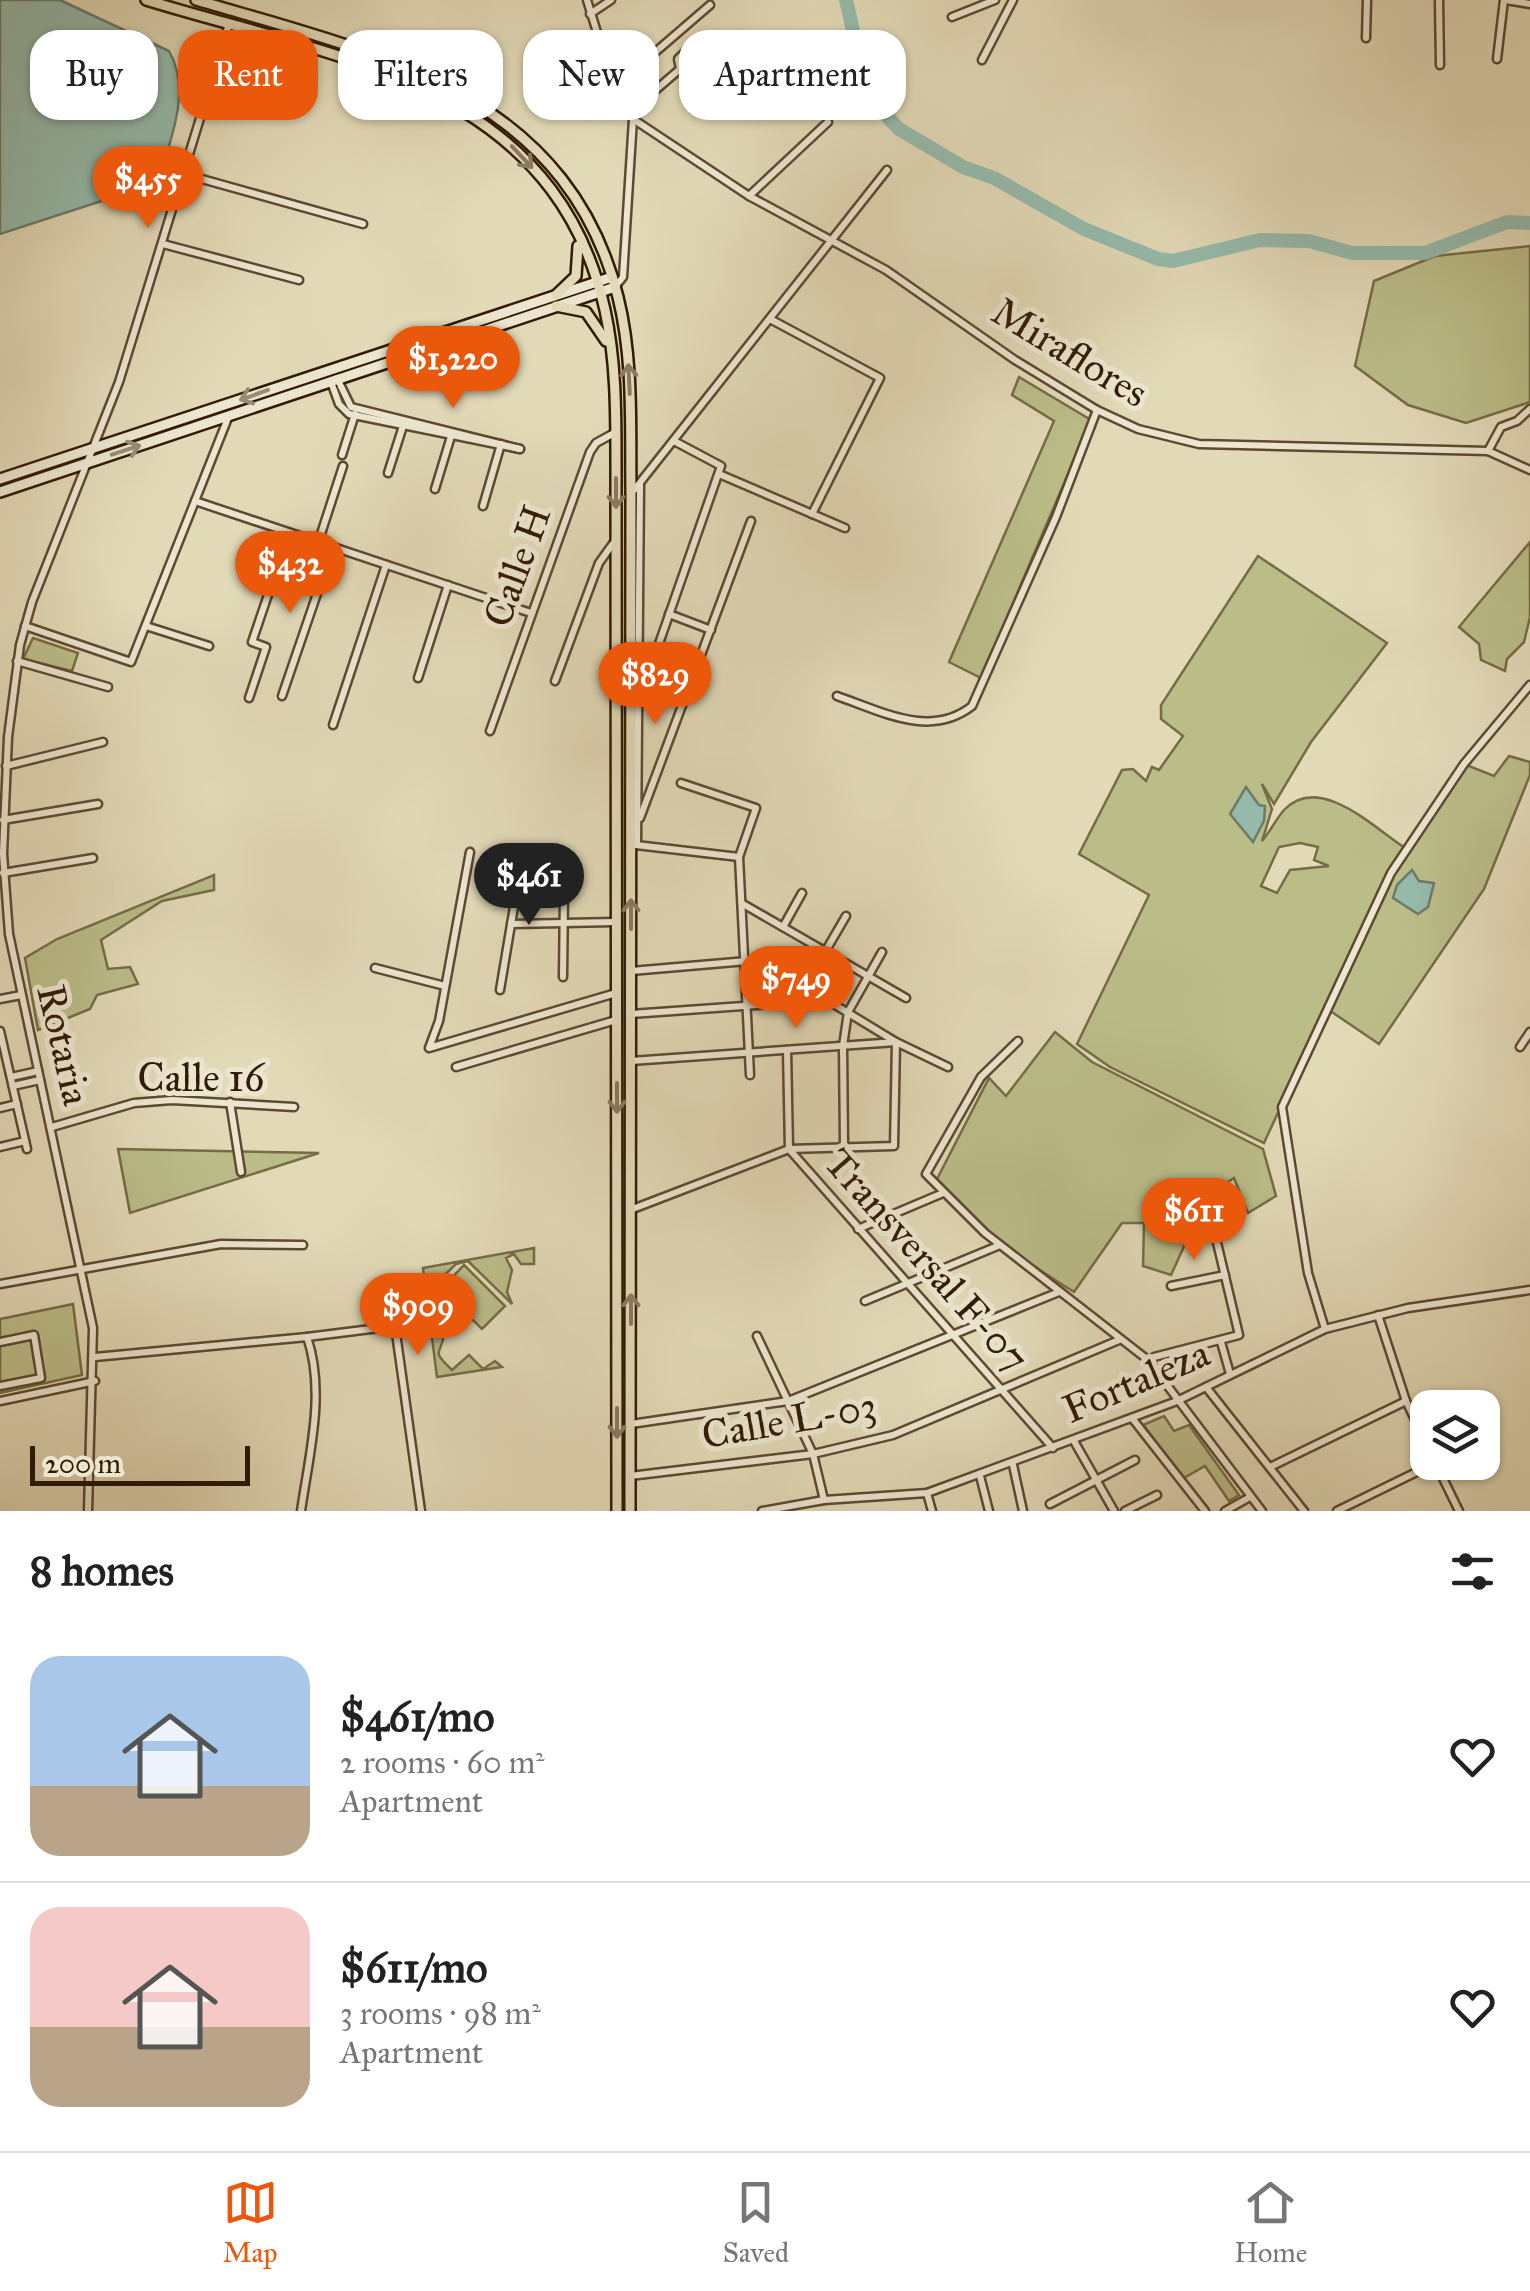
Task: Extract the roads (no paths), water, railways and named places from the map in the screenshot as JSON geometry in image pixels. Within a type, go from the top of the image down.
[{"type":"main road","points":[[146,0],[376,68],[443,96],[514,148],[545,183],[574,229],[598,287],[612,365],[616,432],[617,1511]]},
{"type":"main road","points":[[196,0],[240,7],[404,64],[454,87],[495,113],[560,178],[586,218],[614,282],[628,362],[635,659],[630,1511]]},
{"type":"main road","points":[[0,492],[228,418],[556,300],[569,287],[578,268],[574,229]]},
{"type":"main road","points":[[0,479],[614,282]]},
{"type":"main road","points":[[556,300],[592,316],[604,334],[612,365]]},
{"type":"main road","points":[[617,1045],[631,1044]]},
{"type":"street","points":[[587,0],[596,30]]},
{"type":"street","points":[[590,14],[611,0]]},
{"type":"street","points":[[952,18],[995,0]]},
{"type":"street","points":[[982,60],[1013,0]]},
{"type":"street","points":[[1366,38],[1367,0]]},
{"type":"street","points":[[1439,0],[1440,64]]},
{"type":"street","points":[[1497,58],[1505,0],[1530,4]]},
{"type":"street","points":[[659,49],[710,5]]},
{"type":"street","name":"Rotaria","points":[[88,1511],[95,1357],[84,1269],[10,934],[3,873],[6,766],[17,661],[25,626],[96,446],[163,244],[229,24]]},
{"type":"street","points":[[659,90],[679,70]]},
{"type":"street","points":[[614,282],[623,276],[631,120]]},
{"type":"street","name":"Miraflores","points":[[637,120],[750,196],[895,276],[1015,360],[1097,410],[1157,436],[1199,444],[1488,451],[1530,470]]},
{"type":"street","points":[[750,196],[828,122]]},
{"type":"street","points":[[631,494],[887,170]]},
{"type":"street","points":[[184,174],[364,224]]},
{"type":"street","points":[[163,244],[299,280]]},
{"type":"street","points":[[770,320],[880,378],[812,514]]},
{"type":"street","points":[[334,378],[341,407],[500,444],[483,506]]},
{"type":"street","points":[[1488,451],[1501,427],[1517,421],[1530,408]]},
{"type":"street","points":[[836,696],[922,723],[950,720],[972,706],[1056,517],[1097,410]]},
{"type":"street","points":[[342,455],[356,412]]},
{"type":"street","points":[[25,626],[131,662],[228,418]]},
{"type":"street","points":[[388,473],[403,422]]},
{"type":"street","name":"Calle H","points":[[490,731],[590,452],[596,443],[616,432]]},
{"type":"street","points":[[435,489],[452,433]]},
{"type":"street","points":[[647,678],[721,466],[674,441]]},
{"type":"street","points":[[318,542],[343,466]]},
{"type":"street","points":[[719,474],[845,528]]},
{"type":"street","points":[[638,822],[635,659],[640,483]]},
{"type":"street","points":[[195,501],[532,613]]},
{"type":"street","points":[[739,857],[633,843],[751,521]]},
{"type":"street","points":[[249,698],[266,646],[252,642],[290,533]]},
{"type":"street","points":[[555,681],[600,562],[617,538]]},
{"type":"street","points":[[282,696],[333,548]]},
{"type":"street","points":[[600,562],[616,564]]},
{"type":"street","points":[[333,725],[386,565]]},
{"type":"street","points":[[418,678],[448,585]]},
{"type":"street","points":[[668,614],[711,630]]},
{"type":"street","points":[[146,626],[209,646]]},
{"type":"street","points":[[635,659],[654,657]]},
{"type":"street","points":[[17,661],[108,687]]},
{"type":"street","points":[[1325,1328],[1308,1273],[1282,1116],[1297,1074],[1391,873],[1464,764],[1530,686]]},
{"type":"street","points":[[6,766],[104,742]]},
{"type":"street","points":[[681,782],[756,808],[739,857],[750,1075]]},
{"type":"street","points":[[3,820],[98,804]]},
{"type":"street","points":[[470,852],[429,1048],[617,993]]},
{"type":"street","points":[[3,873],[93,858]]},
{"type":"street","points":[[500,990],[522,860]]},
{"type":"street","points":[[563,976],[564,893]]},
{"type":"street","points":[[782,927],[802,893]]},
{"type":"street","points":[[742,903],[906,998]]},
{"type":"street","points":[[825,952],[846,916]]},
{"type":"street","points":[[512,924],[616,922]]},
{"type":"street","points":[[0,933],[10,934]]},
{"type":"street","points":[[844,1147],[843,1046],[848,1012],[882,952]]},
{"type":"street","points":[[632,971],[747,961],[948,1067]]},
{"type":"street","points":[[375,968],[445,986]]},
{"type":"street","points":[[0,999],[21,995]]},
{"type":"street","points":[[632,1014],[826,1000]]},
{"type":"street","points":[[456,1067],[617,1019]]},
{"type":"street","points":[[0,1031],[3,1060],[12,1081],[26,1145],[0,1147]]},
{"type":"street","points":[[1520,1047],[1530,1032]]},
{"type":"street","points":[[1018,1041],[980,1077],[926,1174],[1000,1245],[1148,1360],[1262,1511]]},
{"type":"street","points":[[631,1061],[896,1042]]},
{"type":"street","points":[[787,1050],[789,1149],[894,1146],[896,1042]]},
{"type":"street","points":[[12,1081],[39,1075]]},
{"type":"street","points":[[230,1102],[241,1172]]},
{"type":"street","name":"Calle 16","points":[[52,1127],[134,1103],[230,1102],[294,1108]]},
{"type":"street","points":[[0,1108],[17,1104]]},
{"type":"street","name":"Transversal F-07","points":[[630,1210],[789,1149],[1054,1448]]},
{"type":"street","points":[[858,1229],[943,1193]]},
{"type":"street","points":[[1154,1356],[1239,1336],[1214,1230]]},
{"type":"street","points":[[0,1284],[221,1244],[303,1245]]},
{"type":"street","points":[[865,1302],[1000,1245]]},
{"type":"street","points":[[1171,1286],[1224,1274]]},
{"type":"street","name":"Fortaleza","points":[[762,1511],[824,1500],[927,1493],[1179,1400],[1325,1328],[1378,1315],[1530,1290]]},
{"type":"street","points":[[631,1424],[788,1401],[1059,1292]]},
{"type":"street","points":[[1378,1315],[1410,1409]]},
{"type":"street","points":[[95,1357],[396,1326],[421,1511]]},
{"type":"street","points":[[0,1342],[34,1335],[41,1378],[0,1386]]},
{"type":"street","points":[[756,1336],[813,1454],[824,1500]]},
{"type":"street","points":[[301,1511],[316,1400],[316,1373],[307,1337]]},
{"type":"street","name":"Calle L-03","points":[[630,1476],[813,1454],[893,1435],[1120,1339]]},
{"type":"street","points":[[1220,1342],[1230,1374]]},
{"type":"street","points":[[0,1401],[95,1381]]},
{"type":"street","points":[[1206,1387],[1304,1511]]},
{"type":"street","points":[[1270,1468],[1406,1401]]},
{"type":"street","points":[[1132,1418],[1205,1511]]},
{"type":"street","points":[[1074,1440],[1114,1511]]},
{"type":"street","points":[[1050,1504],[1134,1460]]},
{"type":"street","points":[[1013,1464],[1023,1511]]},
{"type":"street","points":[[1337,1511],[1410,1475]]},
{"type":"street","points":[[980,1476],[989,1511]]},
{"type":"street","points":[[1444,1480],[1459,1511]]},
{"type":"street","points":[[927,1493],[932,1511]]},
{"type":"street","points":[[1125,1511],[1157,1495]]},
{"type":"street","points":[[1225,1511],[1250,1496]]},
{"type":"waterway","points":[[846,0],[868,96],[899,129],[1084,229],[1158,259],[1173,261],[1260,240],[1309,241],[1352,253],[1425,253],[1507,222],[1530,223]]}]
